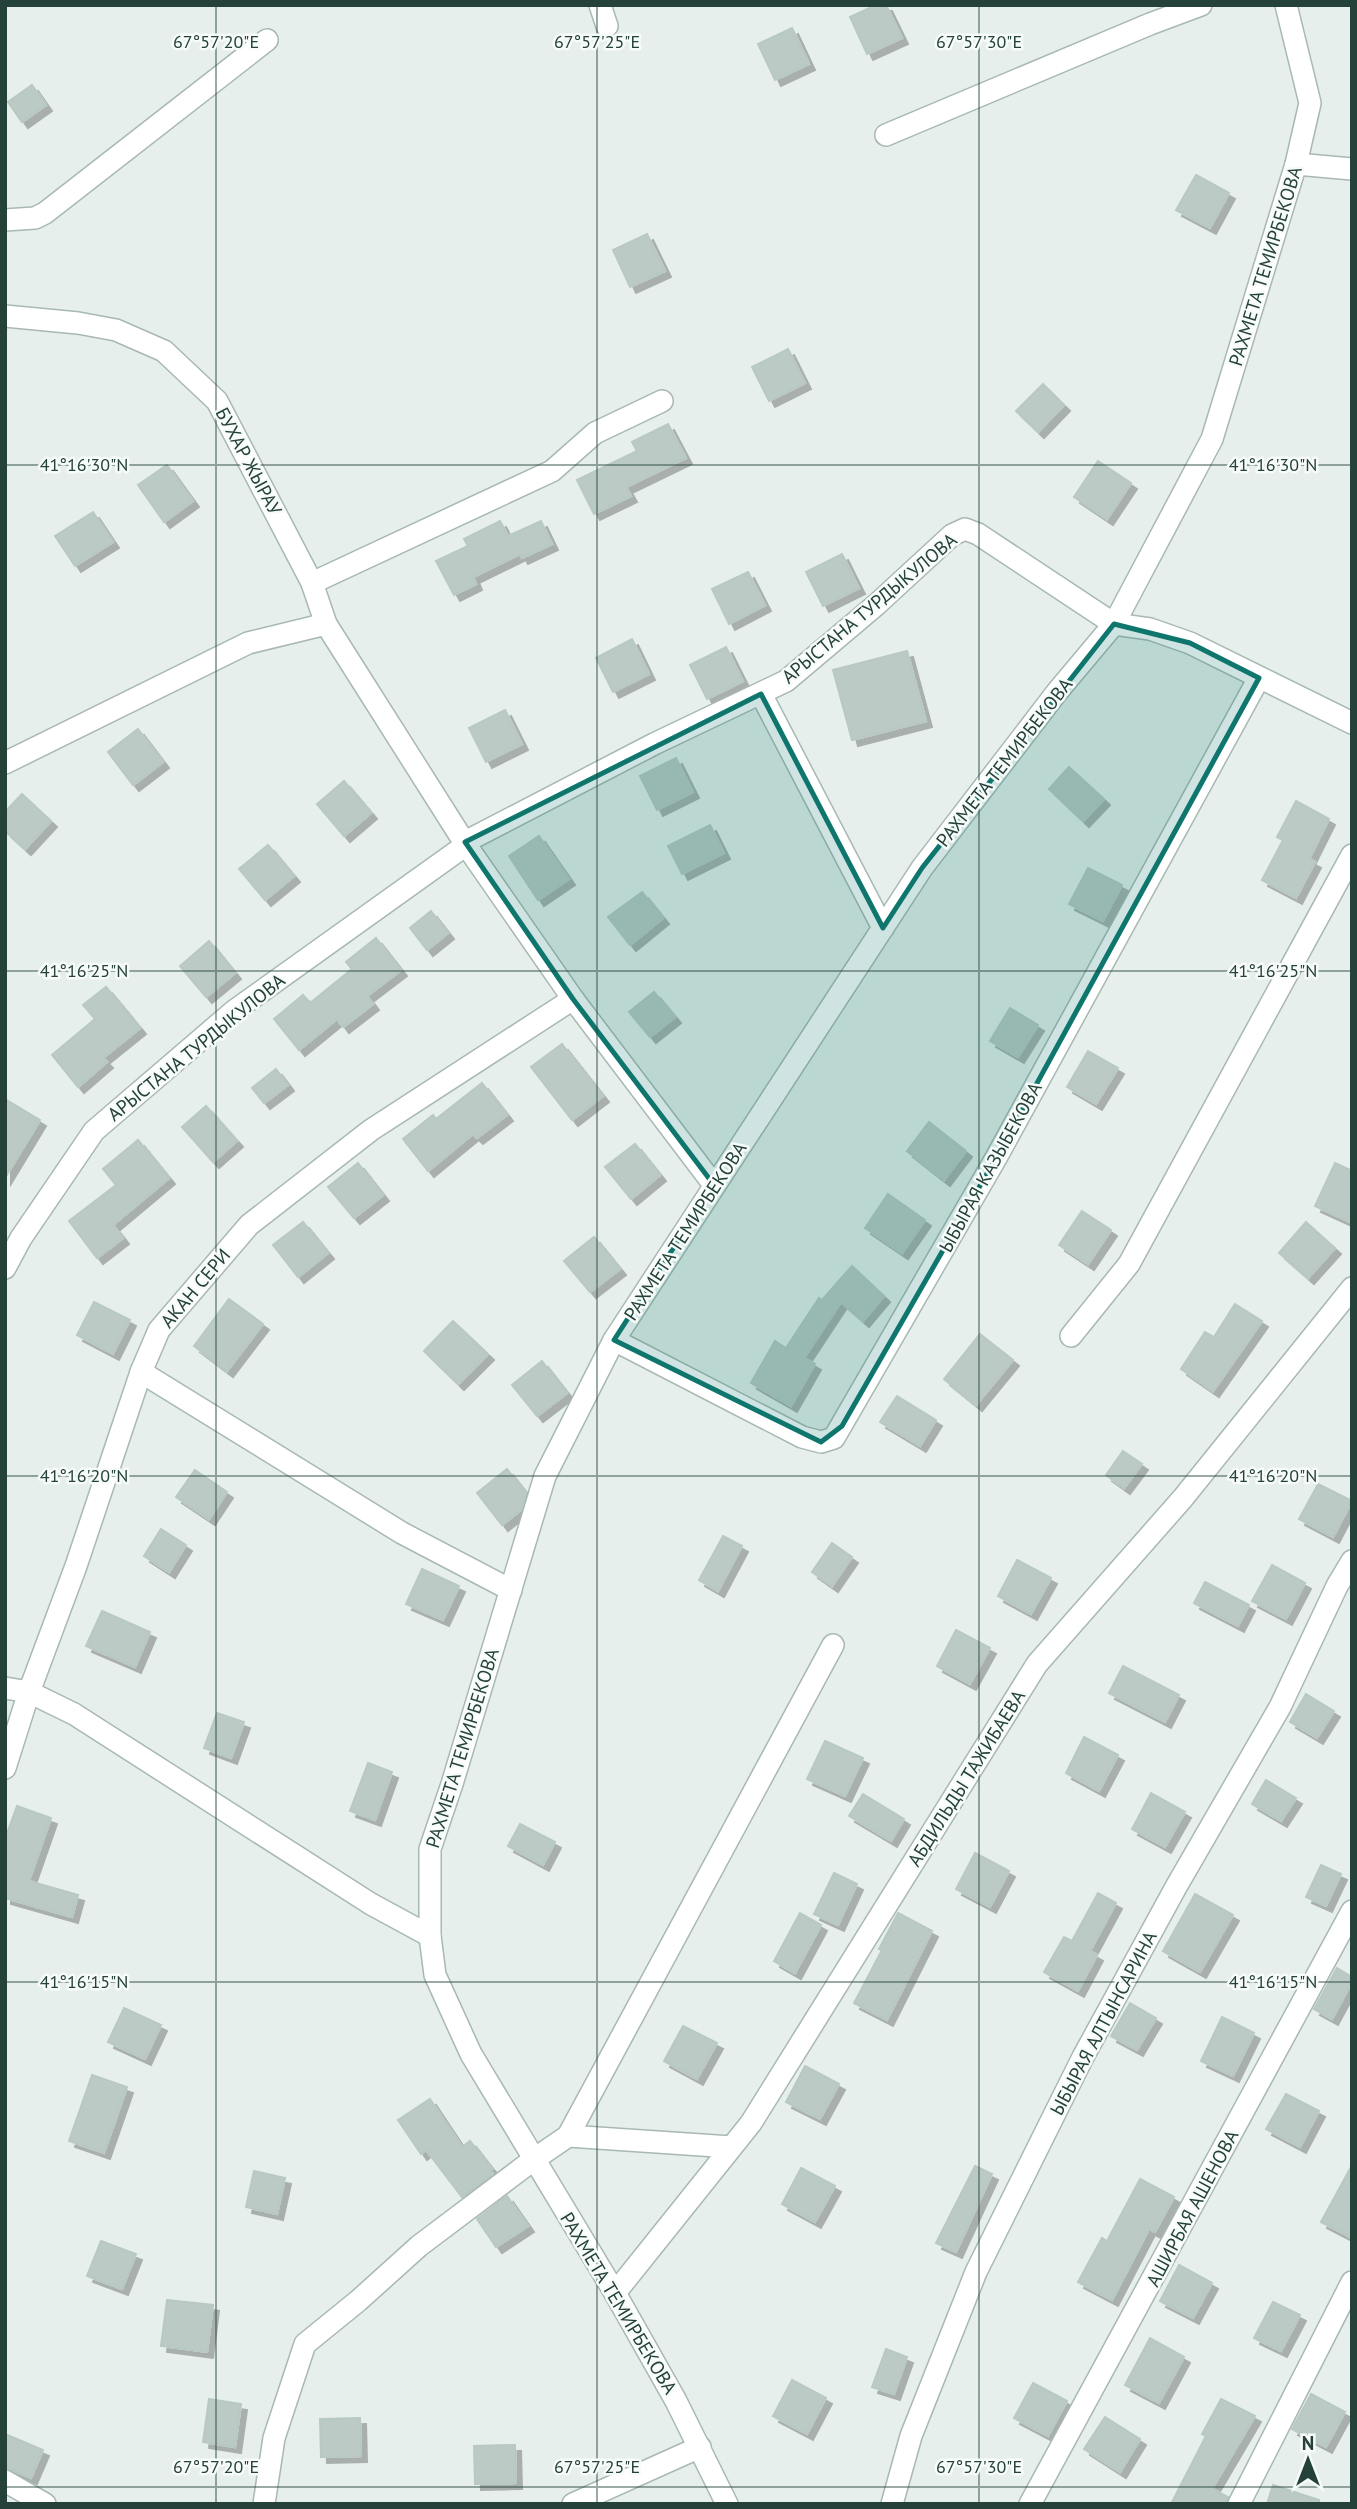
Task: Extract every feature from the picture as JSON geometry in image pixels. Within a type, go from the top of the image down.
[{"type":"street","points":[[600,5],[607,26]]},
{"type":"street","points":[[886,135],[1201,5]]},
{"type":"street","name":"РАХМЕТА ТЕМИРБЕКОВА","points":[[727,2504],[700,2446],[615,2293],[471,2054],[435,1975],[430,1936],[430,1849],[545,1476],[614,1340],[922,868],[1057,692],[1114,624],[1212,439],[1296,164],[1310,103],[1286,5]]},
{"type":"street","points":[[5,220],[34,218],[45,213],[267,40]]},
{"type":"street","points":[[1296,164],[1352,169]]},
{"type":"street","name":"БУХАР ЖЫРАУ","points":[[5,316],[78,323],[116,330],[164,351],[217,401],[312,583],[326,624],[466,843],[573,999],[714,1185]]},
{"type":"street","points":[[312,583],[552,471],[595,433],[662,401]]},
{"type":"street","name":"АРЫСТАНА ТУРДЫКУЛОВА","points":[[5,1268],[21,1238],[94,1131],[234,1010],[466,843],[654,744],[786,681],[876,606],[952,535],[965,529],[978,534],[1114,624]]},
{"type":"street","points":[[5,763],[248,643],[326,624]]},
{"type":"street","points":[[1114,624],[1150,629],[1190,643],[1352,723]]},
{"type":"street","name":"ЫБЫРАЯ КАЗЫБЕКОВА","points":[[614,1340],[802,1437],[821,1443],[834,1438],[996,1158],[1259,678]]},
{"type":"street","points":[[761,694],[883,928]]},
{"type":"street","points":[[1071,1336],[1129,1264],[1352,855]]},
{"type":"street","name":"АКАН СЕРИ","points":[[5,1768],[141,1372],[159,1330],[249,1224],[371,1130],[573,999]]},
{"type":"street","name":"АБДИЛЬДЫ ТАЖИБАЕВА","points":[[615,2293],[751,2123],[1037,1664],[1183,1498],[1352,1288]]},
{"type":"street","points":[[141,1372],[402,1534],[511,1590]]},
{"type":"street","name":"ЫБЫРАЯ АЛТЫНСАРИНА","points":[[892,2504],[911,2436],[976,2272],[1083,2057],[1176,1887],[1280,1707],[1337,1586],[1352,1561]]},
{"type":"street","points":[[264,2504],[275,2438],[305,2344],[419,2246],[568,2136],[834,1645]]},
{"type":"street","points":[[5,1688],[29,1692],[74,1714],[371,1904],[430,1936]]},
{"type":"street","name":"АШИРБАЯ АШЕНОВА","points":[[1030,2504],[1352,1911]]},
{"type":"street","points":[[568,2136],[731,2147]]},
{"type":"street","points":[[1239,2504],[1352,2282]]},
{"type":"street","points":[[572,2504],[700,2446]]},
{"type":"street","points":[[5,2481],[45,2504]]},
{"type":"highlighted area","points":[[1114,624],[1190,643],[1259,678],[996,1158],[842,1426],[821,1442],[614,1340],[714,1185],[573,999],[465,842],[761,694],[883,928],[922,868]]},
{"type":"building","points":[[876,5],[886,5],[902,38],[867,54],[850,17]]},
{"type":"building","points":[[792,28],[809,64],[775,80],[758,44]]},
{"type":"building","points":[[32,85],[46,105],[22,122],[8,102]]},
{"type":"building","points":[[1196,175],[1229,193],[1210,228],[1176,210]]},
{"type":"building","points":[[647,234],[665,271],[630,287],[613,250]]},
{"type":"building","points":[[788,349],[805,383],[769,401],[752,367]]},
{"type":"building","points":[[1043,384],[1064,405],[1038,432],[1016,411]]},
{"type":"building","points":[[668,424],[686,458],[626,487],[631,496],[594,514],[577,480],[637,451],[632,442]]},
{"type":"building","points":[[1098,461],[1131,483],[1107,519],[1074,497]]},
{"type":"building","points":[[167,465],[193,501],[164,522],[138,485]]},
{"type":"building","points":[[93,512],[113,542],[75,566],[55,536]]},
{"type":"building","points":[[500,521],[508,536],[541,521],[552,544],[522,558],[520,554],[473,577],[476,584],[454,595],[436,561],[468,546],[464,539]]},
{"type":"building","points":[[842,554],[859,588],[823,606],[806,572]]},
{"type":"building","points":[[748,572],[765,605],[729,624],[712,589]]},
{"type":"building","points":[[632,639],[649,674],[613,692],[596,658]]},
{"type":"building","points":[[726,647],[743,681],[707,699],[690,665]]},
{"type":"building","points":[[907,651],[926,721],[852,740],[833,670]]},
{"type":"building","points":[[505,710],[522,744],[486,762],[469,728]]},
{"type":"building","points":[[138,729],[163,762],[133,785],[108,752]]},
{"type":"building","points":[[676,758],[693,792],[657,810],[640,776]]},
{"type":"building","points":[[1069,767],[1104,799],[1083,821],[1049,789]]},
{"type":"building","points":[[344,781],[371,813],[344,836],[317,804]]},
{"type":"building","points":[[22,794],[51,821],[25,849],[5,831],[5,812]]},
{"type":"building","points":[[1296,801],[1329,819],[1309,859],[1315,862],[1296,898],[1262,880],[1283,840],[1277,837]]},
{"type":"building","points":[[710,825],[724,853],[682,874],[668,846]]},
{"type":"building","points":[[539,836],[569,879],[538,900],[509,856]]},
{"type":"building","points":[[268,845],[294,876],[265,900],[239,869]]},
{"type":"building","points":[[1088,868],[1122,885],[1103,921],[1069,904]]},
{"type":"building","points":[[642,892],[663,918],[630,945],[608,917]]},
{"type":"building","points":[[431,911],[448,933],[427,950],[410,928]]},
{"type":"building","points":[[376,938],[401,970],[367,996],[373,1004],[343,1027],[337,1019],[299,1050],[274,1019],[303,995],[310,1003],[352,969],[346,962]]},
{"type":"building","points":[[209,941],[235,973],[206,997],[180,966]]},
{"type":"building","points":[[106,987],[140,1028],[103,1058],[107,1062],[78,1087],[52,1055],[95,1019],[83,1005]]},
{"type":"building","points":[[654,992],[675,1017],[650,1037],[629,1012]]},
{"type":"building","points":[[1010,1008],[1038,1025],[1018,1057],[990,1041]]},
{"type":"building","points":[[562,1044],[603,1096],[572,1120],[531,1067]]},
{"type":"building","points":[[1088,1051],[1118,1068],[1096,1104],[1067,1087]]},
{"type":"building","points":[[276,1069],[288,1085],[264,1103],[252,1088]]},
{"type":"building","points":[[482,1083],[507,1115],[477,1138],[473,1134],[428,1171],[403,1139],[433,1115],[436,1119]]},
{"type":"building","points":[[5,1099],[40,1120],[5,1178]]},
{"type":"building","points":[[206,1106],[237,1141],[213,1162],[182,1127]]},
{"type":"building","points":[[929,1122],[966,1151],[944,1180],[907,1151]]},
{"type":"building","points":[[138,1140],[169,1178],[113,1225],[123,1238],[97,1258],[69,1221],[116,1185],[103,1169]]},
{"type":"building","points":[[635,1144],[660,1175],[631,1199],[605,1167]]},
{"type":"building","points":[[358,1163],[383,1195],[354,1218],[328,1187]]},
{"type":"building","points":[[1335,1163],[1352,1171],[1352,1223],[1315,1206]]},
{"type":"building","points":[[888,1194],[925,1220],[902,1253],[865,1228]]},
{"type":"building","points":[[1082,1211],[1111,1230],[1088,1264],[1059,1245]]},
{"type":"building","points":[[303,1222],[328,1253],[298,1277],[273,1245]]},
{"type":"building","points":[[1306,1222],[1335,1248],[1308,1278],[1279,1253]]},
{"type":"building","points":[[594,1237],[620,1269],[590,1292],[564,1261]]},
{"type":"building","points":[[852,1266],[884,1296],[863,1321],[841,1302],[804,1358],[815,1364],[791,1406],[751,1383],[775,1341],[786,1348],[819,1298],[822,1300]]},
{"type":"building","points":[[229,1299],[263,1324],[227,1371],[194,1346]]},
{"type":"building","points":[[94,1302],[130,1320],[113,1354],[77,1335]]},
{"type":"building","points":[[1235,1304],[1262,1321],[1213,1391],[1181,1369],[1205,1332],[1214,1337]]},
{"type":"building","points":[[453,1321],[488,1354],[458,1384],[424,1351]]},
{"type":"building","points":[[980,1334],[1013,1360],[976,1405],[944,1379]]},
{"type":"building","points":[[542,1361],[567,1393],[537,1416],[512,1385]]},
{"type":"building","points":[[897,1396],[936,1420],[920,1446],[880,1422]]},
{"type":"building","points":[[1123,1451],[1142,1464],[1124,1488],[1106,1475]]},
{"type":"building","points":[[507,1469],[526,1493],[521,1510],[502,1525],[477,1493]]},
{"type":"building","points":[[195,1470],[227,1492],[209,1519],[176,1497]]},
{"type":"building","points":[[1318,1484],[1352,1501],[1333,1537],[1299,1519]]},
{"type":"building","points":[[161,1529],[186,1545],[169,1572],[144,1556]]},
{"type":"building","points":[[723,1536],[742,1546],[718,1591],[699,1580]]},
{"type":"building","points":[[832,1543],[852,1557],[832,1586],[812,1572]]},
{"type":"building","points":[[1017,1560],[1051,1578],[1031,1614],[998,1596]]},
{"type":"building","points":[[1272,1565],[1305,1583],[1286,1619],[1252,1601]]},
{"type":"building","points":[[422,1569],[459,1586],[443,1620],[406,1604]]},
{"type":"building","points":[[1205,1582],[1249,1605],[1238,1626],[1194,1603]]},
{"type":"building","points":[[102,1611],[150,1632],[135,1667],[86,1646]]},
{"type":"building","points":[[956,1630],[990,1648],[970,1684],[937,1666]]},
{"type":"building","points":[[1123,1666],[1179,1695],[1165,1722],[1109,1693]]},
{"type":"building","points":[[1306,1694],[1334,1711],[1317,1738],[1290,1722]]},
{"type":"building","points":[[217,1713],[244,1722],[231,1758],[204,1748]]},
{"type":"building","points":[[1084,1737],[1118,1755],[1099,1791],[1066,1773]]},
{"type":"building","points":[[825,1741],[863,1758],[845,1796],[807,1779]]},
{"type":"building","points":[[368,1763],[392,1772],[375,1820],[350,1811]]},
{"type":"building","points":[[1266,1780],[1296,1798],[1281,1821],[1252,1804]]},
{"type":"building","points":[[1151,1793],[1185,1812],[1165,1847],[1132,1829]]},
{"type":"building","points":[[863,1794],[904,1819],[891,1841],[849,1816]]},
{"type":"building","points":[[17,1806],[51,1818],[29,1881],[78,1895],[72,1917],[5,1898],[5,1839]]},
{"type":"building","points":[[520,1824],[555,1842],[543,1865],[508,1846]]},
{"type":"building","points":[[975,1853],[1009,1871],[990,1907],[956,1889]]},
{"type":"building","points":[[1321,1865],[1341,1874],[1326,1906],[1306,1897]]},
{"type":"building","points":[[834,1873],[857,1884],[838,1925],[814,1914]]},
{"type":"building","points":[[1098,1893],[1116,1903],[1090,1951],[1097,1955],[1078,1991],[1044,1972],[1064,1937],[1072,1941]]},
{"type":"building","points":[[1195,1894],[1233,1915],[1200,1972],[1163,1951]]},
{"type":"building","points":[[800,1913],[821,1925],[795,1973],[774,1961]]},
{"type":"building","points":[[898,1913],[932,1931],[887,2020],[854,2003]]},
{"type":"building","points":[[1337,1968],[1352,1977],[1352,1982],[1332,2019],[1314,2009]]},
{"type":"building","points":[[1130,2003],[1156,2018],[1137,2050],[1111,2036]]},
{"type":"building","points":[[124,2008],[161,2025],[145,2059],[108,2042]]},
{"type":"building","points":[[1222,2017],[1254,2033],[1233,2076],[1201,2061]]},
{"type":"building","points":[[683,2026],[717,2043],[697,2079],[664,2061]]},
{"type":"building","points":[[805,2066],[839,2084],[820,2119],[786,2102]]},
{"type":"building","points":[[92,2075],[127,2087],[104,2153],[69,2141]]},
{"type":"building","points":[[1286,2094],[1319,2111],[1300,2147],[1266,2129]]},
{"type":"building","points":[[430,2099],[462,2147],[470,2141],[492,2169],[490,2170],[493,2174],[462,2197],[426,2150],[421,2154],[398,2120]]},
{"type":"building","points":[[1352,2165],[1352,2238],[1321,2222]]},
{"type":"building","points":[[975,2166],[992,2174],[956,2252],[936,2243]]},
{"type":"building","points":[[801,2168],[835,2186],[815,2222],[782,2204]]},
{"type":"building","points":[[254,2171],[285,2178],[277,2214],[246,2207]]},
{"type":"building","points":[[1140,2179],[1174,2197],[1155,2232],[1149,2229],[1112,2300],[1078,2282],[1102,2238],[1107,2241]]},
{"type":"building","points":[[507,2196],[528,2226],[496,2247],[477,2219]]},
{"type":"building","points":[[101,2241],[136,2254],[122,2289],[87,2276]]},
{"type":"building","points":[[1179,2265],[1212,2283],[1193,2318],[1160,2301]]},
{"type":"building","points":[[167,2300],[213,2305],[207,2352],[161,2346]]},
{"type":"building","points":[[1273,2302],[1300,2315],[1281,2351],[1254,2338]]},
{"type":"building","points":[[1150,2338],[1184,2357],[1159,2403],[1125,2385]]},
{"type":"building","points":[[886,2349],[907,2357],[894,2394],[872,2387]]},
{"type":"building","points":[[792,2380],[826,2398],[807,2434],[773,2416]]},
{"type":"building","points":[[1033,2383],[1067,2401],[1048,2436],[1014,2418]]},
{"type":"building","points":[[1311,2394],[1345,2412],[1326,2447],[1292,2429]]},
{"type":"building","points":[[209,2399],[241,2404],[235,2447],[203,2442]]},
{"type":"building","points":[[1221,2399],[1255,2416],[1212,2489],[1228,2497],[1226,2504],[1171,2504],[1206,2436],[1202,2434]]},
{"type":"building","points":[[1105,2417],[1140,2439],[1120,2472],[1084,2449]]},
{"type":"building","points":[[360,2418],[361,2456],[321,2457],[320,2419]]},
{"type":"building","points":[[5,2434],[43,2450],[31,2478],[5,2467]]},
{"type":"building","points":[[515,2445],[516,2483],[475,2484],[474,2446]]},
{"type":"building","points":[[1273,2485],[1319,2500],[1319,2504],[1267,2504]]}]
